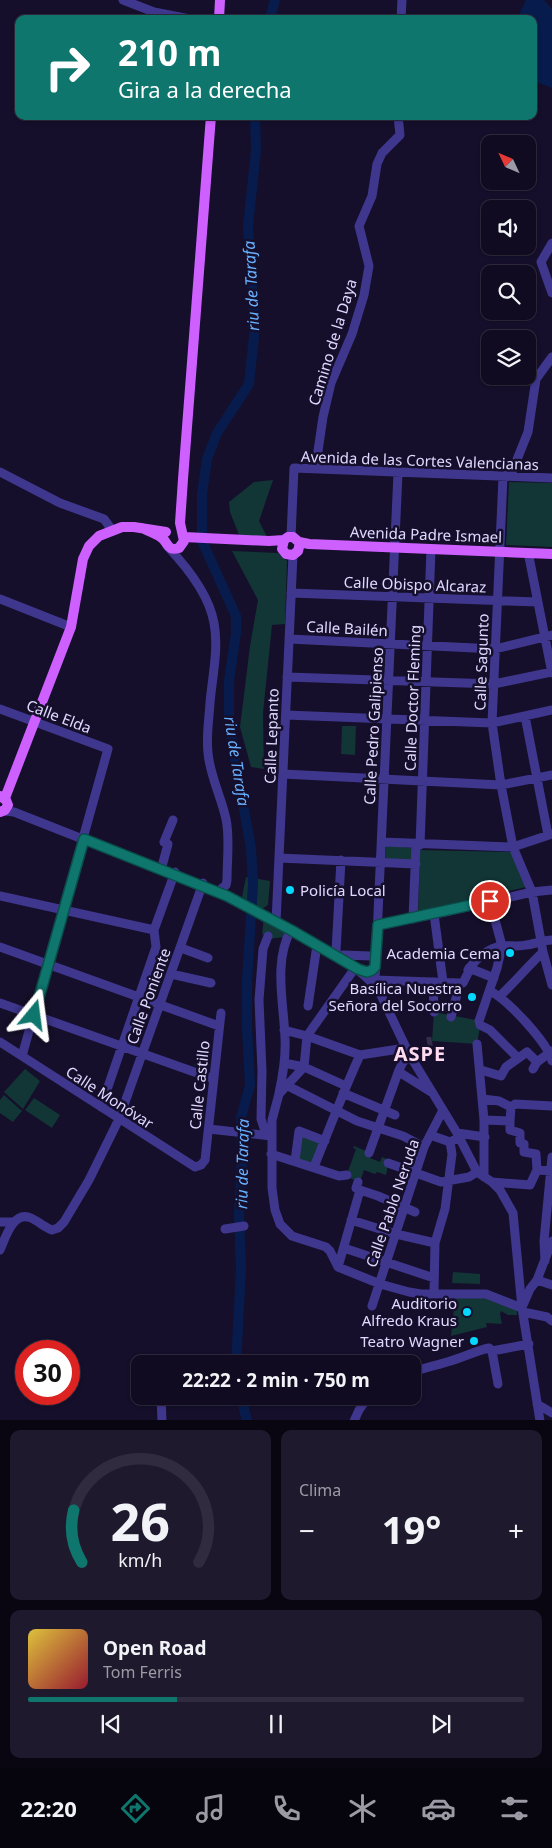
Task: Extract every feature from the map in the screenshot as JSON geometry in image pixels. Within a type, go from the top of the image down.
[{"type":"main road","points":[[219,15],[220,0]]},
{"type":"main road","points":[[3,807],[71,627],[83,559],[89,546],[99,536],[122,527],[142,528],[175,538],[183,479],[211,120]]},
{"type":"main road","name":"Avenida Padre Ismael","points":[[175,538],[193,544],[291,545],[309,548],[395,549],[552,556]]},
{"type":"main road","name":"Avenida Padre Ismael","points":[[499,554],[529,557],[552,556]]},
{"type":"street","points":[[123,0],[154,12],[169,15]]},
{"type":"street","points":[[400,15],[402,0]]},
{"type":"street","name":"Camino de la Daya","points":[[319,469],[318,450],[331,383],[352,334],[364,295],[369,266],[359,226],[372,196],[377,164],[382,153],[400,135],[398,120]]},
{"type":"street","points":[[552,243],[541,262],[552,293]]},
{"type":"street","points":[[503,477],[512,472],[528,432],[536,379],[552,358]]},
{"type":"street","name":"Avenida de las Cortes Valencianas","points":[[291,545],[294,468],[552,478]]},
{"type":"street","points":[[0,472],[60,503],[104,520],[112,530]]},
{"type":"street","name":"Calle Pedro Galipienso","points":[[376,980],[398,473]]},
{"type":"street","name":"Calle Sagunto","points":[[503,477],[492,723],[513,847],[532,892],[543,952],[552,985]]},
{"type":"street","points":[[175,538],[182,562],[211,611],[214,623],[214,653],[207,745],[209,764],[228,830],[227,880],[226,886],[220,890]]},
{"type":"street","points":[[175,538],[182,557],[209,599],[218,624],[219,635],[210,738],[212,764],[229,822],[231,896]]},
{"type":"street","name":"Calle Lepanto","points":[[276,920],[291,593],[291,545]]},
{"type":"street","name":"Calle Doctor Fleming","points":[[413,919],[423,781],[431,551]]},
{"type":"street","points":[[287,677],[494,684],[552,672],[548,636],[538,602],[529,557]]},
{"type":"street","name":"Calle Obispo Alcaraz","points":[[291,593],[538,602]]},
{"type":"street","points":[[0,599],[71,627]]},
{"type":"street","name":"Calle Bailén","points":[[289,639],[495,649],[548,636]]},
{"type":"street","name":"Calle Elda","points":[[0,709],[108,750],[84,838]]},
{"type":"street","points":[[286,715],[492,723],[552,710]]},
{"type":"street","points":[[382,842],[418,845],[513,847],[550,835],[536,778],[525,716]]},
{"type":"street","points":[[283,774],[501,785],[552,775]]},
{"type":"street","points":[[3,807],[16,808],[84,838],[231,896]]},
{"type":"street","points":[[161,868],[168,844],[164,842],[173,820]]},
{"type":"street","points":[[22,1056],[84,838]]},
{"type":"street","points":[[279,858],[416,864]]},
{"type":"street","points":[[339,953],[341,860]]},
{"type":"street","points":[[101,1107],[156,947],[154,930],[175,874]]},
{"type":"street","points":[[203,885],[220,890],[339,953],[376,980],[463,984],[469,968],[479,957],[502,946],[527,945],[542,940],[552,940]]},
{"type":"street","name":"Calle Poniente","points":[[13,1222],[25,1216],[52,1230],[58,1228],[64,1222],[90,1180],[119,1119],[203,885]]},
{"type":"street","points":[[378,925],[532,892],[552,890]]},
{"type":"street","points":[[0,896],[154,930]]},
{"type":"street","points":[[490,901],[502,946],[480,1023],[490,1030],[518,1058]]},
{"type":"street","points":[[434,914],[443,982]]},
{"type":"street","points":[[276,920],[361,970],[380,993]]},
{"type":"street","points":[[291,930],[287,938],[283,960],[281,1002],[284,1030],[284,1063],[272,1120],[271,1136],[274,1203],[280,1224],[292,1236],[326,1247],[338,1267],[380,1284],[421,1294],[486,1294],[523,1310],[547,1317],[552,1321]]},
{"type":"street","points":[[268,936],[264,949],[259,1000],[262,1071],[260,1112],[262,1124],[271,1136]]},
{"type":"street","points":[[308,1006],[317,945]]},
{"type":"street","points":[[0,947],[219,1026]]},
{"type":"street","points":[[180,948],[208,958]]},
{"type":"street","points":[[500,996],[515,983],[527,966],[543,952]]},
{"type":"street","points":[[339,953],[369,956],[374,959],[376,964],[372,970],[361,970]]},
{"type":"street","points":[[279,1094],[304,1067],[307,1036],[361,970],[364,960],[369,956]]},
{"type":"street","points":[[469,968],[494,978]]},
{"type":"street","points":[[171,974],[211,982]]},
{"type":"street","points":[[376,980],[380,993],[408,1052],[484,1177],[500,1190],[513,1213],[523,1310],[540,1420]]},
{"type":"street","points":[[432,982],[434,1012]]},
{"type":"street","points":[[451,1017],[460,983]]},
{"type":"street","points":[[480,1070],[501,1076],[506,1067],[527,1052],[535,1066],[551,1055],[527,1025],[524,1018],[500,996],[490,991]]},
{"type":"street","points":[[0,1003],[214,1079]]},
{"type":"street","name":"Calle Castillo","points":[[205,1160],[221,1013]]},
{"type":"street","points":[[284,1030],[360,1055],[408,1052]]},
{"type":"street","name":"Calle Monóvar","points":[[0,1042],[192,1166],[199,1166],[205,1160]]},
{"type":"street","points":[[477,1044],[483,1099],[485,1137],[484,1177]]},
{"type":"street","points":[[369,1153],[398,1072],[408,1052]]},
{"type":"street","points":[[314,1167],[344,1090],[360,1055]]},
{"type":"street","points":[[284,1063],[304,1067],[344,1090],[395,1115]]},
{"type":"street","points":[[398,1072],[434,1093]]},
{"type":"street","points":[[286,1085],[357,1121],[378,1127],[424,1147]]},
{"type":"street","points":[[483,1099],[499,1101],[510,1107]]},
{"type":"street","points":[[510,1107],[514,1104],[552,1106]]},
{"type":"street","points":[[388,1163],[441,1182],[469,1177],[484,1177],[530,1185],[536,1170],[536,1154],[524,1152],[524,1144],[520,1143],[520,1133],[510,1130],[510,1107]]},
{"type":"street","name":"Calle Pablo Neruda","points":[[372,1306],[424,1147],[443,1110]]},
{"type":"street","points":[[484,1120],[510,1120]]},
{"type":"street","points":[[209,1129],[271,1136]]},
{"type":"street","points":[[207,1144],[222,1130]]},
{"type":"street","points":[[295,1161],[299,1131],[325,1141]]},
{"type":"street","points":[[430,1136],[450,1142]]},
{"type":"street","points":[[450,1142],[458,1136],[485,1137]]},
{"type":"street","points":[[434,1293],[435,1243],[445,1209],[452,1154],[450,1142]]},
{"type":"street","points":[[271,1154],[339,1176],[347,1175]]},
{"type":"street","points":[[544,1261],[544,1241],[552,1157]]},
{"type":"street","points":[[536,1170],[551,1172]]},
{"type":"street","points":[[338,1267],[352,1220],[359,1186],[415,1212]]},
{"type":"street","points":[[352,1220],[396,1234],[435,1243]]},
{"type":"street","points":[[0,1222],[13,1222],[0,1250]]},
{"type":"street","points":[[225,1229],[243,1226]]},
{"type":"street","points":[[523,1310],[530,1289],[537,1280],[552,1241]]},
{"type":"street","points":[[344,1248],[434,1278]]},
{"type":"street","points":[[537,1280],[552,1285]]},
{"type":"street","points":[[421,1368],[449,1362],[477,1350],[489,1348],[492,1351],[529,1344]]},
{"type":"street","points":[[492,1351],[498,1384]]},
{"type":"street","points":[[537,1404],[552,1413]]},
{"type":"street","points":[[161,1405],[162,1420]]},
{"type":"street","points":[[354,1420],[363,1405]]},
{"type":"green space","points":[[273,480],[259,521],[269,541],[241,540],[230,512],[229,502],[254,482]]},
{"type":"green space","points":[[509,482],[552,483],[552,547],[506,545]]},
{"type":"green space","points":[[232,551],[278,553],[287,561],[285,624],[272,625],[263,713],[264,769],[251,767],[240,727],[258,600]]},
{"type":"green space","points":[[342,726],[356,726],[355,755],[341,754]]},
{"type":"green space","points":[[386,846],[415,848],[416,861],[385,860]]},
{"type":"green space","points":[[420,850],[513,852],[526,887],[418,913]]},
{"type":"green space","points":[[246,877],[270,881],[268,905],[262,909],[242,897]]},
{"type":"green space","points":[[264,917],[286,929],[284,937],[269,939],[270,937],[262,934]]},
{"type":"green space","points":[[434,1012],[481,1021],[477,1044],[432,1041]]},
{"type":"green space","points":[[210,1041],[206,1070],[194,1065]]},
{"type":"green space","points":[[25,1069],[40,1081],[23,1109],[4,1092]]},
{"type":"green space","points":[[4,1095],[22,1111],[13,1122],[0,1113],[0,1100]]},
{"type":"green space","points":[[34,1098],[60,1115],[52,1128],[25,1110]]},
{"type":"green space","points":[[300,1132],[324,1143],[313,1167],[296,1161]]},
{"type":"green space","points":[[354,1146],[371,1153],[370,1158],[380,1162],[382,1157],[389,1160],[386,1175],[364,1170],[360,1182],[346,1177],[356,1149],[353,1148]]},
{"type":"green space","points":[[453,1272],[480,1274],[480,1284],[452,1283]]},
{"type":"green space","points":[[455,1298],[491,1298],[517,1308],[517,1315],[508,1315],[501,1311],[502,1324],[486,1323],[487,1327],[451,1336]]},
{"type":"water","points":[[526,0],[544,0],[552,9],[552,88],[537,82],[537,15],[519,15]]},
{"type":"waterway","name":"riu de Tarafa","points":[[271,15],[275,0]]},
{"type":"waterway","name":"riu de Tarafa","points":[[236,1355],[241,1269],[239,1215],[242,1157],[241,1118],[250,1085],[247,981],[253,884],[251,848],[229,717],[229,681],[236,633],[236,616],[202,541],[202,494],[207,459],[217,433],[249,384],[255,327],[248,226],[256,150],[255,120]]},
{"type":"waterway","name":"riu de Tarafa","points":[[243,1405],[247,1420]]},
{"type":"tunnel","points":[[427,1042],[432,1041]]},
{"type":"place","name":"Policía Local","points":[[290,890]]},
{"type":"place","name":"Academia Cema","points":[[510,953]]},
{"type":"place","name":"Basílica Nuestra Señora del Socorro","points":[[472,997]]},
{"type":"place","name":"Auditorio Alfredo Kraus","points":[[467,1312]]},
{"type":"place","name":"Teatro Wagner","points":[[474,1341]]},
{"type":"district","name":"ASPE","points":[[420,1053]]},
{"type":"route","points":[[34,1015],[84,839],[227,896],[358,969],[367,972],[372,970],[376,964],[378,925],[490,901]]}]
